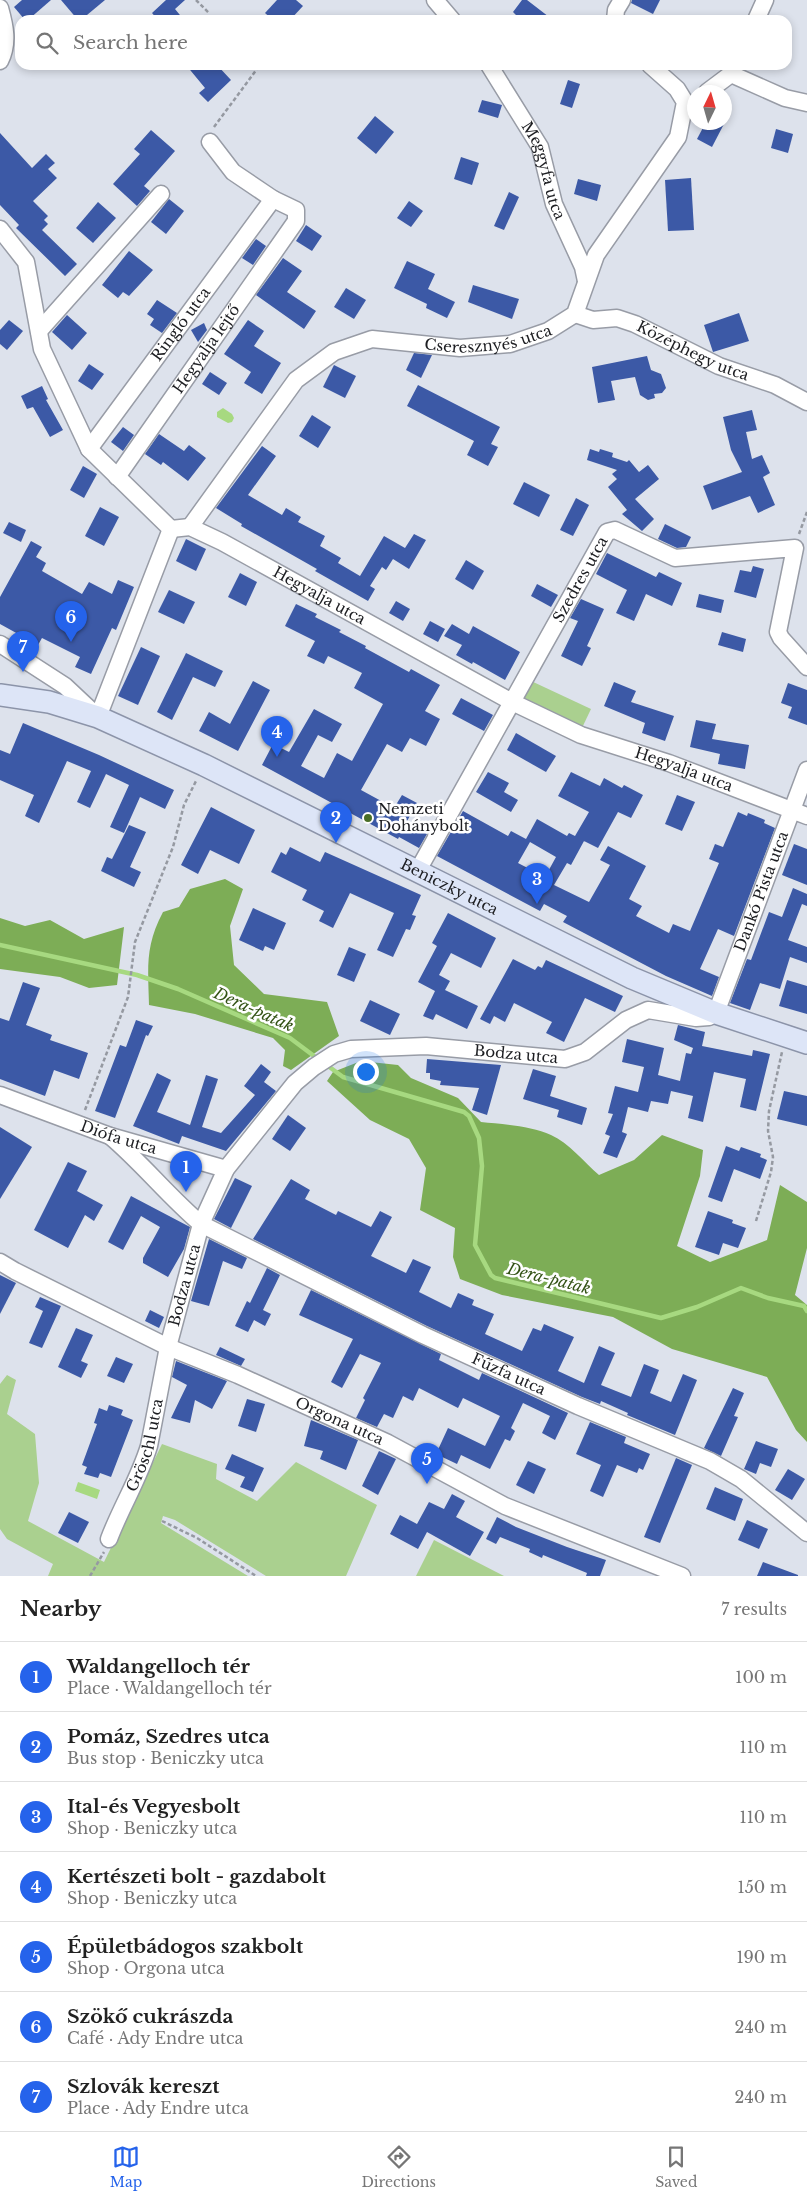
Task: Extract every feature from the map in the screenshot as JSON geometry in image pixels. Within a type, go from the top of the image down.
[{"type":"main road","name":"Beniczky utca","points":[[0,694],[49,702],[98,717],[204,765],[632,978],[716,1013],[807,1043]]},
{"type":"street","points":[[435,0],[448,15]]},
{"type":"street","points":[[616,15],[616,10],[622,0]]},
{"type":"street","points":[[758,15],[765,0]]},
{"type":"street","points":[[0,8],[6,28],[6,45],[0,61]]},
{"type":"street","name":"Meggyfa utca","points":[[492,70],[540,147],[554,204],[583,267],[586,281]]},
{"type":"street","points":[[655,70],[687,98]]},
{"type":"street","points":[[715,85],[733,70],[785,98],[807,102]]},
{"type":"street","points":[[575,314],[596,255],[678,137],[687,109]]},
{"type":"street","points":[[210,142],[233,172],[273,199]]},
{"type":"street","points":[[39,331],[161,194]]},
{"type":"street","name":"Hegyalja lejtő","points":[[118,477],[296,221],[296,210],[273,199]]},
{"type":"street","name":"Ringló utca","points":[[89,449],[273,199]]},
{"type":"street","points":[[0,229],[26,262],[42,349],[89,449],[171,528],[98,717],[65,686],[0,644]]},
{"type":"street","name":"Középhegy utca","points":[[575,314],[593,320],[617,318],[635,324],[719,366],[775,385],[807,402]]},
{"type":"street","name":"Cseresznyés utca","points":[[190,527],[296,380],[334,352],[372,339],[460,348],[510,344],[548,331],[575,314]]},
{"type":"street","name":"Hegyalja utca","points":[[171,528],[190,527],[222,542],[512,702],[581,735],[669,763],[800,813]]},
{"type":"street","name":"Szedres utca","points":[[417,872],[607,532],[615,530],[675,558],[796,548]]},
{"type":"street","points":[[796,548],[778,632],[781,638],[807,667]]},
{"type":"street","name":"Dankó Pista utca","points":[[716,1013],[800,813],[807,770]]},
{"type":"street","name":"Bodza utca","points":[[168,1347],[201,1224],[226,1169],[295,1083],[314,1067],[334,1054],[351,1049],[426,1046],[565,1058],[586,1052],[626,1020],[648,1010],[696,1018],[709,1017],[716,1013]]},
{"type":"street","name":"Diófa utca","points":[[0,1095],[110,1136],[226,1169]]},
{"type":"street","name":"Fűzfa utca","points":[[110,1136],[125,1149],[175,1202],[201,1224],[423,1335],[578,1406],[710,1461],[741,1479],[807,1533]]},
{"type":"street","name":"Orgona utca","points":[[0,1262],[168,1347],[238,1374],[388,1443],[505,1506],[682,1576]]},
{"type":"street","name":"Gröschl utca","points":[[109,1539],[144,1460],[168,1347]]},
{"type":"path","points":[[196,0],[209,13]]},
{"type":"path","points":[[210,142],[210,132],[256,70]]},
{"type":"path","points":[[796,548],[807,512]]},
{"type":"path","points":[[79,1125],[128,997],[135,942],[173,847],[184,805],[204,765]]},
{"type":"path","points":[[756,1221],[771,1172],[773,1156],[768,1131],[769,1111],[785,1036]]},
{"type":"path","points":[[162,1521],[197,1538],[256,1576]]},
{"type":"path","points":[[90,1576],[99,1565],[109,1539]]},
{"type":"shaded area","points":[[223,408],[232,414],[234,418],[232,422],[228,423],[217,417],[217,412]]},
{"type":"shaded area","points":[[529,680],[591,709],[581,730],[517,701]]},
{"type":"shaded area","points":[[225,879],[243,889],[230,926],[234,965],[264,994],[327,1002],[339,1036],[291,1070],[283,1066],[285,1050],[273,1038],[195,1014],[149,1005],[148,968],[150,946],[163,912],[179,907],[190,889]]},
{"type":"shaded area","points":[[0,918],[25,926],[50,920],[84,939],[124,927],[117,985],[89,988],[60,977],[0,969]]},
{"type":"shaded area","points":[[361,1061],[398,1065],[411,1078],[458,1098],[481,1122],[526,1127],[558,1138],[599,1175],[634,1160],[662,1135],[703,1150],[700,1176],[677,1246],[710,1262],[767,1240],[780,1185],[807,1202],[807,1248],[795,1295],[807,1305],[807,1442],[796,1430],[767,1377],[672,1349],[613,1317],[502,1295],[460,1279],[453,1257],[455,1228],[420,1210],[426,1168],[409,1139],[370,1120],[327,1081],[333,1072]]},
{"type":"shaded area","points":[[7,1375],[16,1380],[7,1414],[35,1434],[39,1483],[28,1521],[104,1562],[162,1444],[217,1464],[216,1479],[257,1501],[296,1462],[377,1505],[346,1576],[266,1576],[175,1520],[163,1516],[161,1523],[248,1576],[48,1576],[53,1564],[7,1539],[0,1529],[0,1384]]},
{"type":"shaded area","points":[[78,1482],[100,1490],[97,1499],[75,1491]]},
{"type":"shaded area","points":[[434,1540],[504,1576],[416,1576]]},
{"type":"building","points":[[22,0],[51,0],[34,15],[21,15],[14,7]]},
{"type":"building","points":[[61,0],[105,0],[87,15],[74,15]]},
{"type":"building","points":[[166,0],[185,0],[175,9],[180,15],[154,15],[152,13]]},
{"type":"building","points":[[277,0],[296,0],[303,6],[295,15],[267,15],[265,13]]},
{"type":"building","points":[[522,0],[527,0],[546,15],[516,15],[513,12]]},
{"type":"building","points":[[632,0],[660,0],[653,14],[631,3]]},
{"type":"building","points":[[190,70],[222,70],[231,80],[208,102],[199,93],[205,88]]},
{"type":"building","points":[[568,80],[580,84],[572,108],[560,104]]},
{"type":"building","points":[[482,100],[502,105],[498,118],[478,112]]},
{"type":"building","points":[[375,116],[394,132],[376,154],[357,138]]},
{"type":"building","points":[[776,129],[793,134],[788,153],[771,148]]},
{"type":"building","points":[[151,130],[175,151],[144,186],[150,191],[137,206],[113,184],[140,154],[134,149]]},
{"type":"building","points":[[702,130],[721,130],[712,147],[697,139]]},
{"type":"building","points":[[0,133],[32,168],[46,154],[55,163],[48,169],[57,178],[33,201],[48,216],[44,220],[48,224],[42,230],[77,264],[65,276],[16,228],[19,225],[0,205]]},
{"type":"building","points":[[461,157],[479,163],[472,185],[454,179]]},
{"type":"building","points":[[691,178],[694,230],[668,231],[665,180]]},
{"type":"building","points":[[578,179],[601,185],[597,201],[574,194]]},
{"type":"building","points":[[509,192],[519,197],[504,230],[494,226]]},
{"type":"building","points":[[169,199],[184,211],[166,234],[151,222]]},
{"type":"building","points":[[409,201],[423,211],[411,227],[397,218]]},
{"type":"building","points":[[98,202],[116,218],[93,243],[76,228]]},
{"type":"building","points":[[306,225],[322,236],[312,251],[296,241]]},
{"type":"building","points":[[256,239],[266,246],[253,265],[242,258]]},
{"type":"building","points":[[129,251],[153,270],[129,296],[123,292],[118,298],[102,285]]},
{"type":"building","points":[[283,258],[302,271],[287,292],[316,311],[304,329],[256,295]]},
{"type":"building","points":[[407,261],[435,274],[428,289],[455,302],[447,318],[426,308],[427,304],[394,288]]},
{"type":"building","points":[[473,285],[519,299],[512,319],[468,302]]},
{"type":"building","points":[[346,288],[366,300],[354,319],[334,307]]},
{"type":"building","points":[[157,300],[177,313],[162,333],[150,325],[154,319],[147,314]]},
{"type":"building","points":[[739,313],[749,341],[713,352],[704,325]]},
{"type":"building","points":[[67,315],[87,333],[72,350],[52,332]]},
{"type":"building","points":[[9,320],[23,331],[7,350],[0,344],[0,330]]},
{"type":"building","points":[[248,320],[264,331],[254,346],[281,363],[262,394],[244,383],[251,372],[224,354]]},
{"type":"building","points":[[204,323],[207,330],[198,342],[191,330]]},
{"type":"building","points":[[414,353],[432,355],[421,378],[406,370]]},
{"type":"building","points":[[647,356],[651,370],[661,374],[666,388],[662,393],[654,394],[655,398],[648,400],[640,395],[635,377],[611,381],[615,400],[598,403],[592,367]]},
{"type":"building","points":[[89,364],[104,374],[92,390],[78,381]]},
{"type":"building","points":[[334,365],[356,376],[345,398],[323,387]]},
{"type":"building","points":[[210,372],[227,383],[219,395],[202,384]]},
{"type":"building","points":[[418,385],[500,427],[491,444],[498,447],[488,466],[467,455],[474,441],[407,406]]},
{"type":"building","points":[[42,386],[48,399],[46,400],[63,430],[50,437],[33,407],[27,409],[21,396]]},
{"type":"building","points":[[752,410],[757,430],[746,432],[752,459],[762,455],[770,473],[763,477],[775,505],[758,513],[750,496],[712,510],[703,486],[742,472],[731,450],[723,417]]},
{"type":"building","points":[[312,415],[331,427],[318,448],[299,436]]},
{"type":"building","points":[[123,427],[134,435],[123,451],[111,442]]},
{"type":"building","points":[[159,434],[184,451],[189,445],[206,458],[188,481],[163,462],[161,465],[145,454]]},
{"type":"building","points":[[262,446],[276,456],[248,495],[282,515],[286,508],[301,517],[298,522],[325,536],[320,546],[341,558],[338,563],[360,576],[384,536],[405,548],[414,534],[426,540],[409,569],[393,559],[386,570],[382,567],[370,586],[375,589],[368,601],[315,571],[317,569],[241,526],[242,524],[216,508]]},
{"type":"building","points":[[590,449],[599,452],[600,449],[613,453],[612,457],[627,462],[629,460],[639,472],[648,465],[659,479],[635,499],[654,519],[642,531],[622,514],[627,510],[608,487],[617,479],[612,474],[617,470],[587,460]]},
{"type":"building","points":[[83,466],[97,474],[84,498],[70,490]]},
{"type":"building","points":[[524,482],[550,495],[539,517],[513,504]]},
{"type":"building","points":[[576,498],[589,505],[573,536],[560,530]]},
{"type":"building","points":[[100,507],[119,517],[104,546],[85,536]]},
{"type":"building","points":[[9,522],[26,530],[21,542],[3,533]]},
{"type":"building","points":[[665,524],[691,537],[686,547],[677,548],[658,539]]},
{"type":"building","points":[[186,539],[206,549],[196,571],[176,561]]},
{"type":"building","points":[[31,541],[42,547],[36,557],[46,563],[42,571],[82,594],[89,582],[112,594],[118,580],[134,587],[116,630],[112,628],[91,674],[75,667],[80,657],[42,638],[38,645],[0,624],[0,597]]},
{"type":"building","points":[[607,553],[656,577],[659,572],[682,583],[672,606],[646,594],[634,621],[616,613],[627,590],[596,574]]},
{"type":"building","points":[[466,560],[484,571],[473,590],[455,579]]},
{"type":"building","points":[[753,566],[764,569],[756,598],[734,592],[740,570],[751,572]]},
{"type":"building","points":[[240,573],[257,582],[246,606],[228,597]]},
{"type":"building","points":[[537,584],[558,595],[551,607],[531,596]]},
{"type":"building","points":[[169,590],[195,602],[184,624],[158,612]]},
{"type":"building","points":[[699,594],[724,600],[721,613],[696,607]]},
{"type":"building","points":[[581,599],[604,609],[587,646],[591,648],[582,666],[561,656],[578,621],[570,618]]},
{"type":"building","points":[[396,601],[410,609],[403,621],[389,613]]},
{"type":"building","points":[[296,604],[317,614],[315,617],[341,630],[339,632],[366,646],[365,648],[409,672],[411,669],[440,685],[425,711],[440,719],[426,746],[410,738],[402,752],[387,744],[361,790],[394,808],[402,795],[417,803],[406,823],[427,834],[419,848],[399,837],[398,839],[262,765],[273,744],[289,752],[314,709],[342,724],[332,742],[318,735],[301,766],[324,778],[337,753],[352,761],[383,704],[354,688],[362,673],[328,656],[324,664],[307,656],[315,641],[285,626]]},
{"type":"building","points":[[430,621],[445,629],[438,642],[423,634]]},
{"type":"building","points":[[452,624],[469,634],[473,626],[520,652],[505,680],[456,655],[462,645],[444,636]]},
{"type":"building","points":[[722,632],[746,639],[743,652],[718,645]]},
{"type":"building","points":[[141,647],[160,656],[138,705],[118,696]]},
{"type":"building","points":[[186,653],[223,671],[215,687],[193,677],[172,720],[157,712]]},
{"type":"building","points":[[253,681],[270,690],[238,751],[199,731],[209,712],[230,724]]},
{"type":"building","points":[[614,682],[636,691],[631,702],[674,716],[665,741],[642,733],[645,723],[604,706]]},
{"type":"building","points":[[788,683],[807,690],[807,725],[788,718],[792,707],[781,703]]},
{"type":"building","points":[[461,698],[493,715],[484,731],[452,714]]},
{"type":"building","points":[[696,720],[716,724],[712,739],[749,745],[745,769],[718,764],[720,754],[690,747]]},
{"type":"building","points":[[23,723],[99,755],[174,790],[165,809],[140,797],[124,833],[110,827],[129,785],[106,774],[90,808],[77,802],[91,771],[67,761],[39,823],[25,816],[34,795],[0,780],[0,750],[10,754]]},
{"type":"building","points":[[516,733],[556,756],[546,772],[507,750]]},
{"type":"building","points":[[488,772],[509,783],[504,792],[518,800],[511,812],[476,792]]},
{"type":"building","points":[[571,772],[600,786],[604,778],[622,788],[624,785],[643,795],[631,818],[618,812],[598,848],[584,841],[571,865],[567,863],[554,885],[589,902],[610,865],[600,860],[608,846],[646,866],[629,899],[642,906],[636,916],[669,933],[673,924],[690,931],[719,863],[709,859],[715,844],[723,847],[738,812],[747,816],[748,813],[765,820],[764,823],[775,828],[734,936],[718,929],[700,969],[719,977],[712,996],[666,976],[563,922],[567,916],[544,904],[540,911],[437,856],[463,811],[508,836],[511,831],[526,839],[537,819],[567,836],[569,833],[575,836],[589,812],[558,796]],"holes":[[[530,842],[556,857],[545,877],[518,863]]]},
{"type":"building","points":[[677,795],[695,802],[682,831],[665,824]]},
{"type":"building","points":[[211,807],[255,830],[239,864],[210,850],[198,874],[181,865]]},
{"type":"building","points":[[129,825],[146,832],[130,867],[141,872],[134,887],[101,871],[107,857],[112,859]]},
{"type":"building","points":[[794,844],[807,849],[807,885],[782,875]]},
{"type":"building","points":[[290,847],[320,862],[325,852],[421,895],[412,915],[416,916],[410,930],[406,929],[393,957],[377,950],[394,913],[350,893],[333,928],[319,921],[324,911],[302,900],[307,890],[271,872],[281,852],[286,855]]},
{"type":"building","points":[[793,888],[807,894],[807,906],[802,904],[788,940],[807,947],[807,963],[790,957],[780,989],[760,983],[750,1010],[730,1003],[747,959],[751,960],[769,912],[782,917]]},
{"type":"building","points":[[253,908],[286,923],[274,950],[265,946],[263,951],[239,940]]},
{"type":"building","points":[[448,913],[496,938],[481,968],[451,953],[439,975],[450,981],[445,990],[478,1006],[467,1029],[436,1014],[433,1020],[423,1016],[435,991],[418,982],[437,946],[432,943]]},
{"type":"building","points":[[349,947],[366,954],[354,982],[337,975]]},
{"type":"building","points":[[513,959],[535,970],[538,966],[542,968],[546,960],[623,996],[615,1012],[585,998],[564,1042],[546,1033],[552,1022],[514,1003],[505,1022],[494,1016],[490,1024],[480,1019]]},
{"type":"building","points":[[787,980],[807,986],[807,1014],[779,1006]]},
{"type":"building","points":[[23,982],[40,988],[26,1025],[52,1035],[50,1040],[88,1053],[79,1079],[54,1070],[45,1096],[0,1079],[0,1018],[9,1021]]},
{"type":"building","points":[[370,1000],[400,1014],[390,1035],[360,1021]]},
{"type":"building","points":[[136,1020],[153,1026],[148,1036],[146,1035],[115,1118],[95,1111],[120,1045],[126,1047]]},
{"type":"building","points":[[678,1025],[705,1032],[702,1046],[752,1056],[753,1050],[770,1054],[756,1111],[740,1107],[746,1079],[714,1072],[703,1122],[688,1118],[693,1096],[671,1091],[668,1104],[651,1101],[648,1112],[628,1107],[622,1132],[627,1134],[617,1158],[603,1153],[610,1136],[605,1134],[613,1114],[608,1113],[615,1086],[638,1092],[644,1067],[622,1062],[627,1039],[664,1048],[658,1075],[680,1081],[686,1053],[691,1054],[693,1048],[674,1040]]},
{"type":"building","points":[[427,1059],[501,1065],[487,1115],[472,1110],[479,1088],[440,1085],[441,1081],[430,1079],[430,1073],[426,1073]]},
{"type":"building","points":[[261,1064],[271,1072],[264,1082],[276,1091],[226,1151],[182,1136],[179,1144],[133,1126],[157,1073],[171,1080],[157,1112],[190,1125],[206,1075],[218,1079],[202,1127],[221,1133],[255,1095],[244,1086]]},
{"type":"building","points":[[533,1069],[556,1076],[550,1096],[587,1108],[582,1125],[557,1117],[559,1110],[523,1099]]},
{"type":"building","points":[[784,1091],[807,1096],[807,1126],[777,1119]]},
{"type":"building","points":[[288,1115],[306,1128],[290,1151],[272,1139]]},
{"type":"building","points":[[0,1127],[32,1147],[0,1199]]},
{"type":"building","points":[[726,1146],[739,1151],[741,1147],[761,1154],[760,1157],[767,1160],[760,1179],[734,1169],[722,1202],[708,1197]]},
{"type":"building","points":[[68,1162],[87,1171],[77,1191],[103,1205],[94,1221],[85,1215],[68,1248],[34,1230]]},
{"type":"building","points":[[235,1178],[252,1186],[231,1228],[214,1219]]},
{"type":"building","points":[[291,1179],[310,1190],[305,1199],[336,1215],[338,1211],[371,1227],[380,1211],[392,1217],[371,1256],[406,1273],[413,1259],[431,1267],[419,1292],[451,1308],[458,1293],[474,1300],[472,1305],[494,1314],[485,1334],[522,1351],[533,1328],[541,1331],[544,1324],[574,1337],[558,1371],[584,1383],[599,1346],[615,1353],[601,1385],[631,1397],[644,1364],[659,1370],[650,1393],[671,1402],[683,1374],[697,1380],[675,1435],[627,1415],[628,1413],[601,1401],[600,1404],[582,1397],[427,1326],[253,1239]]},
{"type":"building","points":[[131,1196],[190,1227],[184,1249],[168,1277],[143,1263],[143,1258],[160,1227],[141,1216],[123,1250],[108,1242]]},
{"type":"building","points":[[708,1211],[733,1220],[732,1223],[746,1228],[738,1248],[723,1243],[719,1255],[695,1247]]},
{"type":"building","points":[[209,1239],[247,1258],[242,1269],[223,1261],[209,1306],[191,1301]]},
{"type":"building","points":[[267,1268],[280,1275],[263,1310],[271,1314],[265,1326],[254,1320],[248,1332],[235,1326],[247,1301],[250,1303]]},
{"type":"building","points":[[0,1275],[16,1283],[0,1314]]},
{"type":"building","points":[[311,1290],[441,1354],[439,1360],[479,1380],[482,1373],[568,1413],[555,1440],[542,1433],[550,1416],[523,1403],[511,1428],[515,1431],[510,1441],[505,1439],[490,1469],[461,1455],[457,1464],[436,1454],[448,1428],[485,1446],[500,1416],[463,1398],[458,1408],[419,1388],[413,1401],[403,1396],[393,1418],[384,1414],[377,1427],[356,1418],[365,1400],[363,1398],[381,1363],[360,1354],[342,1388],[331,1382],[353,1339],[299,1315]]},
{"type":"building","points":[[40,1297],[61,1306],[42,1348],[29,1343],[43,1311],[35,1307]]},
{"type":"building","points":[[150,1310],[164,1317],[159,1328],[145,1321]]},
{"type":"building","points":[[76,1328],[93,1335],[81,1361],[88,1364],[81,1378],[58,1367]]},
{"type":"building","points":[[220,1347],[245,1359],[241,1366],[216,1355]]},
{"type":"building","points":[[116,1357],[133,1364],[124,1383],[107,1376]]},
{"type":"building","points":[[176,1361],[227,1381],[212,1409],[195,1400],[190,1423],[171,1418],[187,1385],[172,1377]]},
{"type":"building","points":[[733,1388],[744,1393],[734,1416],[738,1417],[721,1456],[704,1448]]},
{"type":"building","points":[[247,1399],[265,1404],[256,1432],[238,1426]]},
{"type":"building","points":[[109,1405],[123,1410],[121,1415],[133,1420],[111,1477],[100,1473],[98,1478],[84,1474],[87,1467],[82,1465],[97,1424],[94,1423],[99,1408],[107,1411]]},
{"type":"building","points":[[311,1420],[358,1440],[346,1470],[320,1459],[323,1451],[304,1446]]},
{"type":"building","points":[[590,1422],[626,1437],[624,1443],[650,1454],[643,1470],[639,1468],[637,1473],[617,1465],[603,1497],[590,1491],[601,1465],[576,1454]]},
{"type":"building","points":[[756,1441],[778,1449],[771,1467],[760,1463],[756,1474],[744,1469]]},
{"type":"building","points":[[379,1451],[396,1459],[378,1495],[362,1486]]},
{"type":"building","points":[[232,1454],[264,1468],[253,1492],[240,1487],[245,1477],[225,1469]]},
{"type":"building","points":[[676,1458],[692,1465],[660,1543],[644,1537]]},
{"type":"building","points":[[528,1461],[546,1469],[534,1494],[516,1485]]},
{"type":"building","points":[[788,1469],[805,1479],[792,1500],[775,1490]]},
{"type":"building","points":[[715,1487],[743,1499],[735,1521],[706,1509]]},
{"type":"building","points":[[452,1494],[465,1501],[456,1517],[484,1532],[470,1556],[427,1532],[418,1549],[390,1534],[400,1515],[417,1524],[429,1502],[444,1509]]},
{"type":"building","points":[[69,1512],[89,1522],[78,1543],[58,1533]]},
{"type":"building","points":[[497,1517],[516,1527],[606,1560],[600,1576],[586,1576],[587,1573],[543,1555],[542,1558],[529,1552],[530,1549],[500,1537],[496,1544],[486,1539]]},
{"type":"building","points":[[747,1520],[768,1529],[759,1549],[738,1540]]},
{"type":"building","points":[[763,1562],[798,1575],[798,1576],[757,1576]]},
{"type":"waterway","name":"Dera-patak","points":[[0,945],[137,975],[178,989],[290,1038],[318,1059]]},
{"type":"waterway","name":"Dera-patak","points":[[324,1063],[343,1077],[464,1112],[469,1116],[479,1138],[482,1166],[475,1245],[491,1275],[495,1278],[661,1318],[697,1307],[741,1288],[768,1298],[804,1306],[807,1311]]},
{"type":"place","name":"Szökő cukrászda","points":[[71,642]]},
{"type":"place","name":"Szlovák kereszt","points":[[23,672]]},
{"type":"place","name":"Kertészeti bolt - gazdabolt","points":[[277,757]]},
{"type":"place","name":"Nemzeti Dohánybolt","points":[[368,818]]},
{"type":"place","name":"Pomáz, Szedres utca","points":[[336,843]]},
{"type":"place","name":"Ital-és Vegyesbolt","points":[[537,904]]},
{"type":"place","name":"Waldangelloch tér","points":[[186,1192]]},
{"type":"place","name":"Épületbádogos szakbolt","points":[[427,1484]]}]
